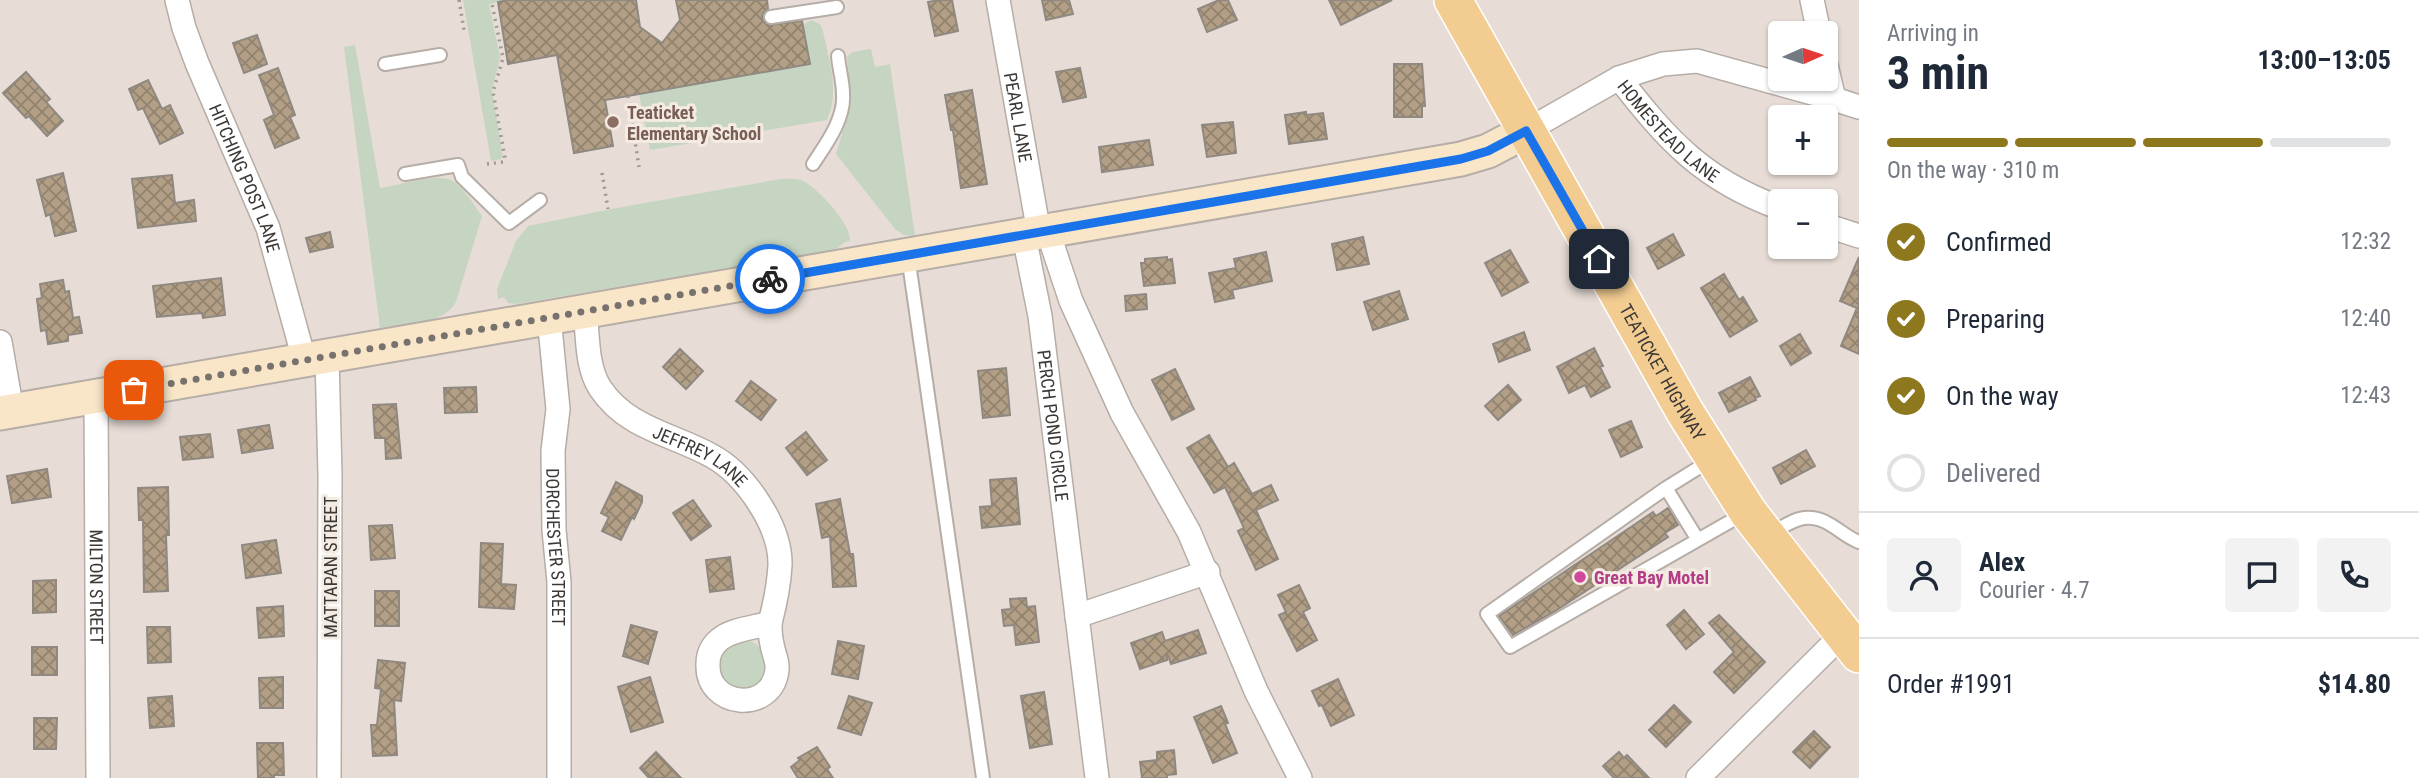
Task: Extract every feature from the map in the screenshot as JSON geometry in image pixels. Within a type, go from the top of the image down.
[{"type":"main road","name":"TEATICKET HIGHWAY","points":[[1453,0],[1685,412],[1758,524],[1851,644]]},
{"type":"main road","points":[[6,412],[1461,159],[1488,151],[1526,131]]},
{"type":"street","name":"HITCHING POST LANE","points":[[177,0],[197,63],[268,228],[315,358]]},
{"type":"street","name":"PEARL LANE","points":[[998,0],[1037,234]]},
{"type":"street","points":[[1812,0],[1816,21]]},
{"type":"street","points":[[1619,78],[1663,64],[1697,61],[1859,107]]},
{"type":"street","name":"HOMESTEAD LANE","points":[[1526,131],[1619,78],[1653,121],[1695,163],[1733,188],[1768,203]]},
{"type":"street","points":[[1832,91],[1834,99]]},
{"type":"street","points":[[1838,229],[1859,236]]},
{"type":"street","points":[[1037,234],[1116,400],[1189,532],[1256,691],[1300,778]]},
{"type":"street","name":"PERCH POND CIRCLE","points":[[1037,234],[1040,316],[1097,778]]},
{"type":"street","name":"JEFFREY LANE","points":[[585,310],[592,366],[601,388],[611,400],[646,428],[711,455],[723,463],[739,477],[759,502],[776,540],[780,564],[770,622]]},
{"type":"street","name":"DORCHESTER STREET","points":[[549,317],[558,410],[553,451],[554,530],[559,582],[559,778]]},
{"type":"street","points":[[0,342],[6,412]]},
{"type":"street","name":"MATTAPAN STREET","points":[[315,358],[330,475],[329,778]]},
{"type":"street","name":"MILTON STREET","points":[[96,397],[98,778]]},
{"type":"street","points":[[1077,616],[1208,572]]},
{"type":"street","points":[[1698,778],[1851,644]]},
{"type":"lane","points":[[771,16],[837,7]]},
{"type":"lane","points":[[385,64],[440,55]]},
{"type":"lane","points":[[813,164],[831,136],[842,107],[844,93],[838,56]]},
{"type":"lane","points":[[405,174],[458,165],[462,177],[509,223],[540,200]]},
{"type":"lane","points":[[908,256],[983,778]]},
{"type":"lane","points":[[1714,458],[1666,488],[1487,614],[1510,647],[1698,540],[1758,524],[1805,516],[1831,525],[1849,539],[1859,542]]},
{"type":"lane","points":[[1666,488],[1698,540]]},
{"type":"path","points":[[459,0],[464,30]]},
{"type":"path","points":[[487,164],[503,162],[505,158],[494,92],[503,58],[492,4]]},
{"type":"path","points":[[628,96],[639,167]]},
{"type":"path","points":[[602,173],[608,209]]},
{"type":"green space","points":[[463,0],[508,0],[489,4],[500,57],[492,91],[503,157],[501,159],[491,161]]},
{"type":"green space","points":[[811,20],[820,24],[823,31],[832,76],[833,98],[827,120],[650,150],[639,94],[810,64],[803,25]]},
{"type":"green space","points":[[355,45],[380,188],[428,179],[447,179],[461,188],[482,216],[456,302],[442,316],[432,320],[380,328],[344,47]]},
{"type":"green space","points":[[871,49],[875,67],[890,64],[915,236],[904,235],[895,229],[836,154],[851,104],[847,57],[852,52]]},
{"type":"green space","points":[[781,179],[800,180],[817,191],[846,226],[850,241],[835,250],[516,304],[508,303],[504,297],[498,299],[497,289],[516,241],[528,226]]},
{"type":"green space","points":[[742,640],[759,648],[767,665],[759,682],[742,690],[725,682],[717,665],[725,648]]},
{"type":"building","points":[[636,0],[640,27],[662,43],[680,20],[676,0],[767,0],[768,9],[762,18],[767,25],[802,21],[810,64],[605,100],[613,146],[574,153],[557,55],[508,64],[498,2]]},
{"type":"building","points":[[952,0],[958,31],[935,36],[928,2]]},
{"type":"building","points":[[1042,0],[1069,0],[1073,14],[1046,20]]},
{"type":"building","points":[[1219,0],[1228,0],[1237,20],[1207,32],[1198,9]]},
{"type":"building","points":[[1329,0],[1392,0],[1341,25]]},
{"type":"building","points":[[257,35],[267,64],[244,73],[233,43]]},
{"type":"building","points":[[1394,64],[1422,64],[1425,106],[1422,106],[1422,117],[1394,117]]},
{"type":"building","points":[[278,68],[295,115],[290,117],[299,138],[275,148],[264,120],[274,115],[259,75]]},
{"type":"building","points":[[1080,68],[1086,97],[1063,102],[1056,72]]},
{"type":"building","points":[[26,72],[50,99],[46,102],[63,121],[47,136],[3,93]]},
{"type":"building","points":[[148,80],[162,109],[170,105],[183,133],[160,144],[143,108],[138,110],[129,89]]},
{"type":"building","points":[[972,90],[987,184],[961,188],[945,95]]},
{"type":"building","points":[[1306,112],[1306,115],[1323,113],[1327,139],[1289,144],[1285,115]]},
{"type":"building","points":[[1233,122],[1236,153],[1207,157],[1202,125]]},
{"type":"building","points":[[1149,140],[1153,165],[1102,172],[1099,147]]},
{"type":"building","points":[[63,173],[76,231],[55,236],[50,214],[46,216],[37,180]]},
{"type":"building","points":[[172,175],[175,203],[194,200],[196,221],[138,228],[132,179]]},
{"type":"building","points":[[330,232],[333,247],[310,252],[306,238]]},
{"type":"building","points":[[1673,234],[1684,255],[1658,269],[1647,248]]},
{"type":"building","points":[[1363,237],[1369,264],[1337,270],[1332,244]]},
{"type":"building","points":[[1510,250],[1528,282],[1502,296],[1485,263]]},
{"type":"building","points":[[1266,252],[1272,281],[1232,290],[1234,298],[1215,302],[1209,273],[1236,268],[1234,259]]},
{"type":"building","points":[[1167,257],[1167,260],[1172,259],[1175,283],[1144,286],[1141,263],[1145,263],[1145,259]]},
{"type":"building","points":[[1859,257],[1859,354],[1841,346],[1857,308],[1840,301]]},
{"type":"building","points":[[1724,274],[1739,300],[1743,297],[1757,321],[1730,337],[1701,288]]},
{"type":"building","points":[[221,278],[225,315],[203,318],[202,313],[157,317],[153,286]]},
{"type":"building","points":[[63,280],[65,292],[69,291],[73,318],[79,317],[82,333],[68,335],[68,341],[48,344],[46,330],[41,331],[37,299],[42,298],[40,284]]},
{"type":"building","points":[[1399,291],[1408,319],[1373,330],[1364,302]]},
{"type":"building","points":[[1146,294],[1147,309],[1126,311],[1125,296]]},
{"type":"building","points":[[1524,332],[1530,350],[1499,362],[1493,344]]},
{"type":"building","points":[[1800,334],[1811,353],[1791,365],[1780,346]]},
{"type":"building","points":[[1594,348],[1610,387],[1591,397],[1585,385],[1569,393],[1557,367]]},
{"type":"building","points":[[680,349],[703,371],[686,389],[663,367]]},
{"type":"building","points":[[1006,368],[1010,415],[983,418],[978,371]]},
{"type":"building","points":[[1175,369],[1194,409],[1172,420],[1152,380]]},
{"type":"building","points":[[1750,377],[1760,396],[1729,412],[1719,393]]},
{"type":"building","points":[[751,381],[776,400],[761,420],[736,401]]},
{"type":"building","points":[[1508,385],[1521,400],[1498,420],[1485,406]]},
{"type":"building","points":[[476,387],[477,412],[445,413],[444,388]]},
{"type":"building","points":[[396,404],[401,458],[386,459],[385,438],[375,438],[373,405]]},
{"type":"building","points":[[1631,421],[1642,447],[1621,457],[1609,430]]},
{"type":"building","points":[[269,425],[273,448],[242,453],[238,430]]},
{"type":"building","points":[[806,432],[827,460],[807,475],[786,448]]},
{"type":"building","points":[[210,434],[213,457],[183,460],[180,437]]},
{"type":"building","points":[[1209,435],[1228,467],[1234,463],[1252,494],[1271,485],[1278,500],[1256,510],[1278,559],[1256,570],[1238,531],[1244,528],[1225,487],[1214,493],[1187,448]]},
{"type":"building","points":[[1806,450],[1815,466],[1781,484],[1773,468]]},
{"type":"building","points":[[47,469],[51,497],[12,503],[7,476]]},
{"type":"building","points":[[1016,478],[1020,524],[982,528],[980,507],[992,506],[990,480]]},
{"type":"building","points":[[616,482],[642,496],[634,519],[632,517],[621,540],[602,531],[609,517],[601,513]]},
{"type":"building","points":[[168,487],[168,591],[144,592],[143,520],[139,520],[138,488]]},
{"type":"building","points":[[840,499],[850,554],[853,554],[856,586],[833,587],[830,536],[822,538],[816,504]]},
{"type":"building","points":[[693,500],[711,526],[691,540],[673,513]]},
{"type":"building","name":"Great Bay Motel","points":[[1668,508],[1678,525],[1665,533],[1668,537],[1557,610],[1513,635],[1499,616],[1653,512],[1656,516]]},
{"type":"building","points":[[392,525],[395,558],[371,560],[369,526]]},
{"type":"building","points":[[276,540],[281,573],[246,578],[242,545]]},
{"type":"building","points":[[481,543],[503,544],[501,584],[516,585],[514,609],[479,607]]},
{"type":"building","points":[[730,557],[734,589],[710,592],[706,560]]},
{"type":"building","points":[[56,580],[56,612],[33,613],[33,581]]},
{"type":"building","points":[[1299,585],[1310,608],[1303,612],[1317,640],[1297,651],[1279,615],[1286,612],[1278,595]]},
{"type":"building","points":[[375,591],[399,591],[399,626],[375,626]]},
{"type":"building","points":[[1026,598],[1027,607],[1035,606],[1039,642],[1016,645],[1014,625],[1004,626],[1002,610],[1011,609],[1010,599]]},
{"type":"building","points":[[283,606],[284,636],[259,638],[257,608]]},
{"type":"building","points":[[1684,610],[1704,634],[1686,649],[1667,625]]},
{"type":"building","points":[[1719,615],[1765,662],[1734,693],[1714,672],[1734,652],[1709,623]]},
{"type":"building","points":[[631,625],[657,632],[648,664],[623,656]]},
{"type":"building","points":[[147,627],[170,627],[171,662],[148,663]]},
{"type":"building","points":[[1198,630],[1206,653],[1171,664],[1167,653],[1167,660],[1140,669],[1131,643],[1162,632],[1165,641]]},
{"type":"building","points":[[838,641],[864,646],[858,679],[832,674]]},
{"type":"building","points":[[32,647],[57,647],[57,675],[32,675]]},
{"type":"building","points":[[378,660],[405,663],[401,701],[394,700],[397,755],[373,756],[371,725],[377,725],[381,689],[375,688]]},
{"type":"building","points":[[283,677],[283,708],[260,708],[259,678]]},
{"type":"building","points":[[650,677],[663,722],[631,732],[618,687]]},
{"type":"building","points":[[1338,679],[1354,715],[1331,726],[1322,705],[1319,706],[1312,691]]},
{"type":"building","points":[[1044,692],[1052,744],[1030,748],[1021,696]]},
{"type":"building","points":[[172,696],[174,726],[150,728],[148,698]]},
{"type":"building","points":[[849,696],[872,703],[861,735],[838,728]]},
{"type":"building","points":[[1674,705],[1691,722],[1666,747],[1649,730]]},
{"type":"building","points":[[1221,706],[1237,753],[1213,763],[1194,717]]},
{"type":"building","points":[[34,718],[57,718],[56,749],[34,749]]},
{"type":"building","points":[[1814,731],[1830,747],[1810,768],[1793,752]]},
{"type":"building","points":[[257,743],[283,743],[284,775],[258,778]]},
{"type":"building","points":[[817,747],[830,767],[827,769],[833,778],[798,778],[791,767],[800,760],[798,758]]},
{"type":"building","points":[[1174,750],[1176,774],[1167,775],[1167,778],[1142,778],[1140,762],[1157,760],[1157,752]]},
{"type":"building","points":[[656,752],[681,778],[649,778],[640,768]]},
{"type":"building","points":[[1619,752],[1624,758],[1627,755],[1649,778],[1614,778],[1603,766]]},
{"type":"way so far","points":[[134,390],[770,279]]},
{"type":"place","name":"Teaticket Elementary School","points":[[613,122]]},
{"type":"place","name":"Great Bay Motel","points":[[1580,577]]},
{"type":"route","points":[[770,279],[1461,159],[1500,146],[1526,131],[1599,259]]}]
